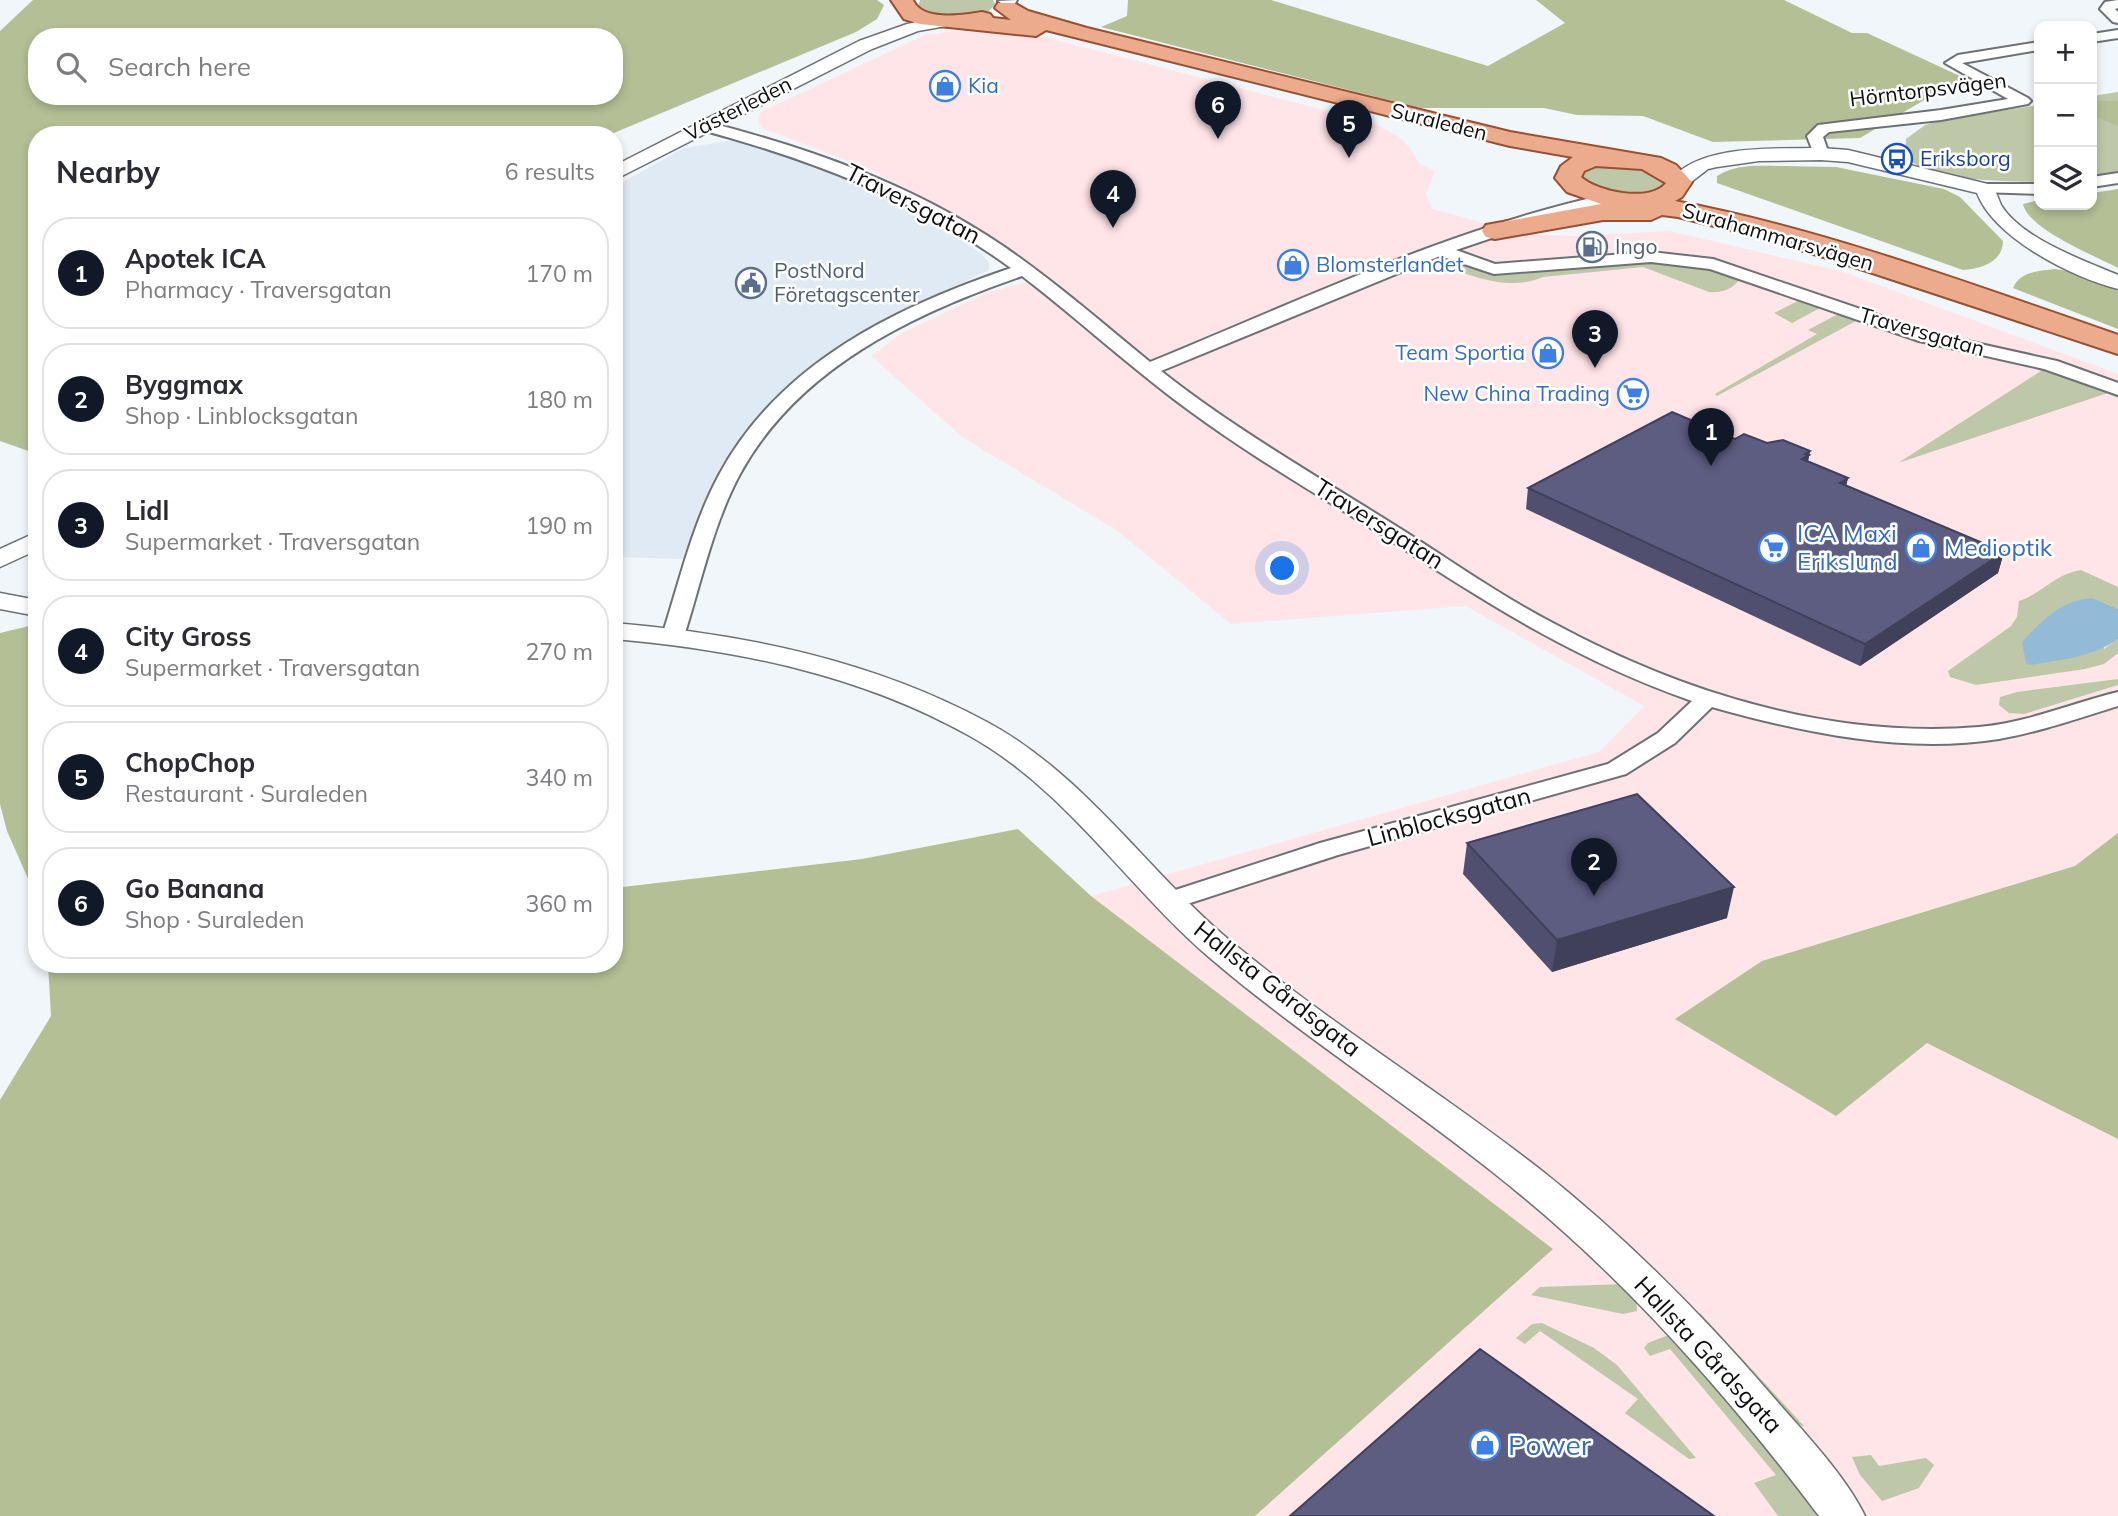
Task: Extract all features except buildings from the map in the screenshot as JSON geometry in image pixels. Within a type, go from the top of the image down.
[{"type":"main road","points":[[905,2],[917,16],[952,22],[993,16],[1006,2]]},
{"type":"main road","name":"Suraleden","points":[[1006,2],[1020,16],[1080,33],[1510,139],[1638,161]]},
{"type":"main road","name":"Suraleden","points":[[952,22],[1025,27],[1072,36],[1437,128],[1550,161],[1569,174],[1578,188],[1616,200]]},
{"type":"main road","points":[[1569,174],[1577,165],[1595,159],[1638,161]]},
{"type":"main road","name":"Surahammarsvägen","points":[[1638,161],[1669,171],[1679,184],[1710,203],[1839,245],[1931,281]]},
{"type":"main road","points":[[1616,200],[1658,199],[1670,194],[1679,184]]},
{"type":"main road","name":"Surahammarsvägen","points":[[1616,200],[1656,205],[1740,223],[1931,281],[2118,345]]},
{"type":"main road","points":[[1495,231],[1603,212],[1653,212],[1706,220],[1779,237],[1931,281]]},
{"type":"street","name":"Västerleden","points":[[863,46],[894,19],[905,2]]},
{"type":"street","points":[[2118,4],[2110,5],[2107,9],[2118,19]]},
{"type":"street","name":"Västerleden","points":[[623,169],[863,46],[912,27],[952,22]]},
{"type":"street","points":[[2097,37],[2118,34]]},
{"type":"street","name":"Hörntorpsvägen","points":[[1821,154],[1815,136],[1824,128],[1941,115],[2023,101],[1966,73],[1952,63],[1958,59],[2034,47]]},
{"type":"street","name":"Traversgatan","points":[[703,126],[792,148],[877,182],[955,223],[1024,269],[1148,369],[1245,440],[1527,618],[1616,663],[1708,698],[1796,723],[1880,734],[1944,736],[2016,729],[2118,699]]},
{"type":"street","points":[[1638,161],[1821,154],[1848,156],[1985,189],[2034,188]]},
{"type":"street","points":[[1679,184],[1701,165],[1737,157]]},
{"type":"street","points":[[1495,231],[1545,202],[1569,174]]},
{"type":"street","points":[[2097,181],[2118,178]]},
{"type":"street","points":[[1985,189],[1987,202],[1994,212],[2023,236],[2118,283]]},
{"type":"street","points":[[1148,369],[1439,250],[1562,209],[1616,200]]},
{"type":"street","name":"Traversgatan","points":[[1439,250],[1494,269],[1651,257],[1713,264],[1926,337],[2050,365],[2118,389]]},
{"type":"street","points":[[673,636],[729,475],[745,448],[773,413],[812,377],[882,329],[964,290],[1024,269]]},
{"type":"street","points":[[0,572],[19,549]]},
{"type":"street","points":[[0,601],[28,607]]},
{"type":"street","points":[[0,617],[28,611]]},
{"type":"street","name":"Hallsta Gårdsgata","points":[[623,632],[673,636],[762,651],[836,670],[897,691],[973,726],[1022,757],[1049,779],[1220,950],[1529,1181],[1591,1234],[1713,1353],[1778,1429],[1844,1516]]},
{"type":"street","name":"Linblocksgatan","points":[[1169,901],[1329,849],[1617,769],[1650,753],[1677,732],[1708,698]]},
{"type":"shaded area","points":[[956,31],[1037,35],[1373,123],[1398,136],[1420,164],[1435,171],[1426,194],[1432,209],[1525,234],[1574,236],[1670,231],[1844,272],[2118,374],[2118,1516],[1255,1516],[1553,1249],[1091,896],[1599,752],[1644,706],[1466,606],[1231,624],[1116,530],[962,437],[871,356],[902,333],[986,293],[1043,278],[965,219],[871,170],[762,128],[758,120],[761,112],[925,35]]},
{"type":"shaded area","points":[[734,140],[788,155],[847,179],[951,234],[982,254],[989,263],[989,270],[920,303],[823,358],[776,397],[739,438],[713,481],[684,559],[623,557],[623,182],[684,148]]},
{"type":"green space","points":[[33,0],[877,0],[884,5],[877,19],[856,32],[623,129],[623,126],[28,126],[28,451],[0,441],[0,31]]},
{"type":"green space","points":[[920,0],[993,0],[995,4],[980,15],[959,18],[926,12],[918,8]]},
{"type":"green space","points":[[1128,0],[1271,0],[1488,66],[1565,23],[1536,0],[1784,0],[1852,33],[1867,33],[1975,83],[1931,96],[1860,138],[1713,142],[1643,116],[1577,115],[1544,108],[1420,108],[1101,27],[1127,16]]},
{"type":"green space","points":[[2118,92],[2118,174],[2097,177],[2097,147],[2097,95]]},
{"type":"green space","points":[[2097,101],[2118,101],[2118,126],[2097,117]]},
{"type":"green space","points":[[2034,106],[2034,182],[1951,176],[1918,165],[1905,157],[1906,139],[1925,125]]},
{"type":"green space","points":[[1601,165],[1638,166],[1663,178],[1664,183],[1657,190],[1638,195],[1585,182],[1584,172]]},
{"type":"green space","points":[[1749,166],[1836,167],[1944,189],[1960,197],[2003,241],[1999,254],[1990,263],[1963,270],[1717,183],[1717,176],[1724,172]]},
{"type":"green space","points":[[2118,189],[2118,268],[2049,232],[2037,223],[2023,204],[2034,201],[2034,210],[2097,210],[2097,192]]},
{"type":"green space","points":[[1449,263],[1507,274],[1665,263],[1723,270],[1739,280],[1725,290],[1709,292],[1643,267],[1506,283],[1445,266]]},
{"type":"green space","points":[[2055,269],[2075,272],[2118,291],[2118,329],[2013,288],[2025,275]]},
{"type":"green space","points":[[1802,299],[1820,308],[1792,323],[1774,313]]},
{"type":"green space","points":[[1840,313],[1868,324],[1856,321],[1717,396],[1715,394],[1817,334],[1808,330]]},
{"type":"green space","points":[[2030,366],[2039,366],[2118,394],[2118,398],[2108,393],[1898,463],[2041,371]]},
{"type":"green space","points":[[2081,570],[2118,587],[2118,609],[2093,598],[2104,649],[2118,639],[2118,653],[2104,664],[2085,669],[1976,685],[1950,677],[1948,671],[2011,626],[2017,617],[2019,601],[2064,575]]},
{"type":"green space","points":[[28,626],[28,879],[7,831],[0,804],[0,633]]},
{"type":"green space","points":[[2118,679],[2118,685],[2024,714],[2009,713],[1999,705],[2000,697],[2017,692]]},
{"type":"green space","points":[[1018,829],[1091,896],[1553,1249],[1255,1516],[0,1516],[0,1100],[51,1016],[49,973],[623,973],[623,887],[862,859]]},
{"type":"green space","points":[[2118,833],[2118,1139],[1927,1043],[1836,1116],[1675,1019],[1762,961],[2075,866]]},
{"type":"green space","points":[[1624,1284],[1636,1296],[1637,1311],[1623,1314],[1531,1295],[1540,1287]]},
{"type":"green space","points":[[1700,1313],[1805,1427],[1794,1423],[1704,1326],[1698,1314]]},
{"type":"green space","points":[[1542,1323],[1594,1348],[1617,1365],[1696,1458],[1689,1459],[1625,1413],[1638,1399],[1540,1331],[1525,1344],[1516,1338],[1532,1324]]},
{"type":"green space","points":[[1674,1336],[1826,1516],[1778,1516],[1754,1483],[1776,1475],[1670,1349],[1650,1356],[1644,1348],[1648,1343]]},
{"type":"green space","points":[[1871,1455],[1879,1466],[1926,1458],[1934,1465],[1919,1488],[1882,1501],[1860,1475],[1852,1457]]},
{"type":"water","points":[[2093,598],[2118,609],[2118,639],[2098,650],[2076,657],[2030,665],[2026,663],[2022,642],[2037,626],[2062,607]]},
{"type":"place","name":"Kia","points":[[945,86]]},
{"type":"place","name":"Go Banana","points":[[1218,139]]},
{"type":"place","name":"ChopChop","points":[[1349,158]]},
{"type":"place","name":"Eriksborg","points":[[1897,159]]},
{"type":"place","name":"City Gross","points":[[1113,228]]},
{"type":"place","name":"Ingo","points":[[1592,247]]},
{"type":"place","name":"Blomsterlandet","points":[[1293,265]]},
{"type":"place","name":"PostNord Företagscenter","points":[[751,283]]},
{"type":"place","name":"Team Sportia","points":[[1548,353]]},
{"type":"place","name":"Lidl","points":[[1595,368]]},
{"type":"place","name":"New China Trading","points":[[1633,394]]},
{"type":"place","name":"Apotek ICA","points":[[1711,466]]},
{"type":"place","name":"ICA Maxi Erikslund","points":[[1774,548]]},
{"type":"place","name":"Medioptik","points":[[1921,548]]},
{"type":"place","name":"Byggmax","points":[[1594,896]]},
{"type":"place","name":"Power","points":[[1485,1445]]}]
